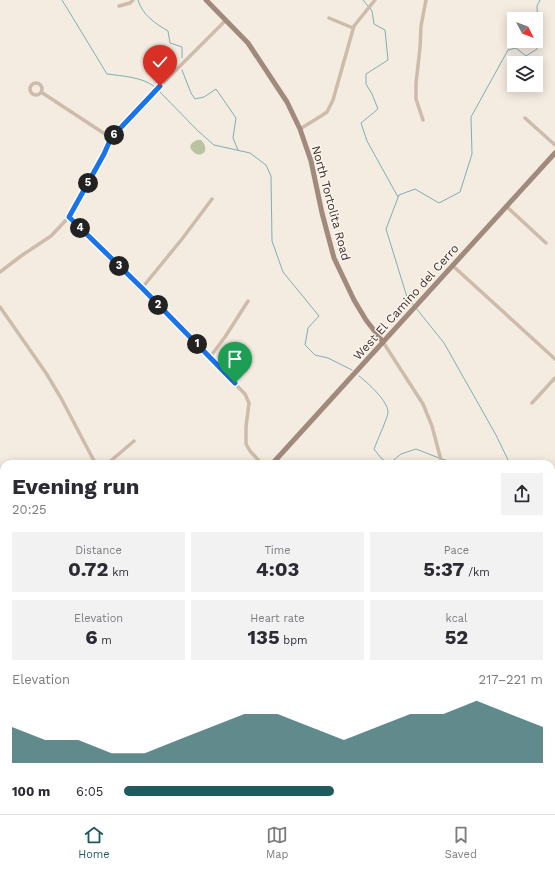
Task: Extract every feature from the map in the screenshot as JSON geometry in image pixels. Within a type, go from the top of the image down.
[{"type":"street","points":[[120,6],[130,3],[133,0]]},
{"type":"street","name":"North Tortolita Road","points":[[206,0],[248,43],[287,102],[300,128],[311,161],[322,213],[334,258],[354,300],[366,320],[383,342],[423,404],[432,426],[441,460]]},
{"type":"street","points":[[300,128],[327,112],[335,93],[353,28],[375,0]]},
{"type":"street","points":[[422,120],[416,99],[416,83],[421,26],[426,0]]},
{"type":"street","points":[[329,18],[353,28]]},
{"type":"street","points":[[0,272],[51,236],[69,217],[104,154],[111,138],[160,86],[226,20]]},
{"type":"street","points":[[41,92],[111,138]]},
{"type":"street","points":[[525,118],[555,145]]},
{"type":"street","name":"West El Camino del Cerro","points":[[276,460],[555,153]]},
{"type":"street","points":[[142,288],[212,199]]},
{"type":"street","points":[[506,206],[546,243]]},
{"type":"street","points":[[69,217],[142,288],[245,394],[249,404],[246,427],[246,444],[258,460]]},
{"type":"street","points":[[453,266],[555,359]]},
{"type":"street","points":[[210,357],[248,301]]},
{"type":"street","points":[[0,307],[62,398],[93,460]]},
{"type":"street","points":[[532,403],[555,378]]},
{"type":"street","points":[[112,460],[134,441]]},
{"type":"green space","points":[[197,140],[201,140],[205,148],[203,154],[200,155],[196,154],[190,147],[192,143]]},
{"type":"waterway","points":[[62,0],[107,74],[138,79],[155,87]]},
{"type":"waterway","points":[[138,0],[146,15],[168,31],[170,43],[182,47],[182,58]]},
{"type":"waterway","points":[[363,0],[368,6]]},
{"type":"waterway","points":[[414,306],[407,297],[386,229],[399,195],[415,189],[439,203],[460,192],[472,154],[471,117],[508,50],[516,48],[526,56],[537,49],[537,6],[540,0]]},
{"type":"waterway","points":[[370,8],[372,11],[374,24],[385,30],[388,60],[366,74],[366,84],[378,109],[361,123],[367,141],[398,197]]},
{"type":"waterway","points":[[182,70],[195,99],[204,97],[216,89],[236,118],[233,138],[238,150]]},
{"type":"waterway","points":[[159,91],[197,130],[214,145],[250,153],[266,165],[271,176],[272,241],[283,272],[319,316],[308,328],[305,345],[315,355],[328,358],[352,370]]},
{"type":"waterway","points":[[416,308],[444,343],[496,435],[508,460]]},
{"type":"waterway","points":[[359,376],[382,398],[387,409],[388,413],[374,449],[384,460]]},
{"type":"waterway","points":[[394,460],[401,454],[416,449],[439,458]]},
{"type":"route","points":[[160,86],[111,138],[104,154],[69,217],[142,288],[235,383]]}]
